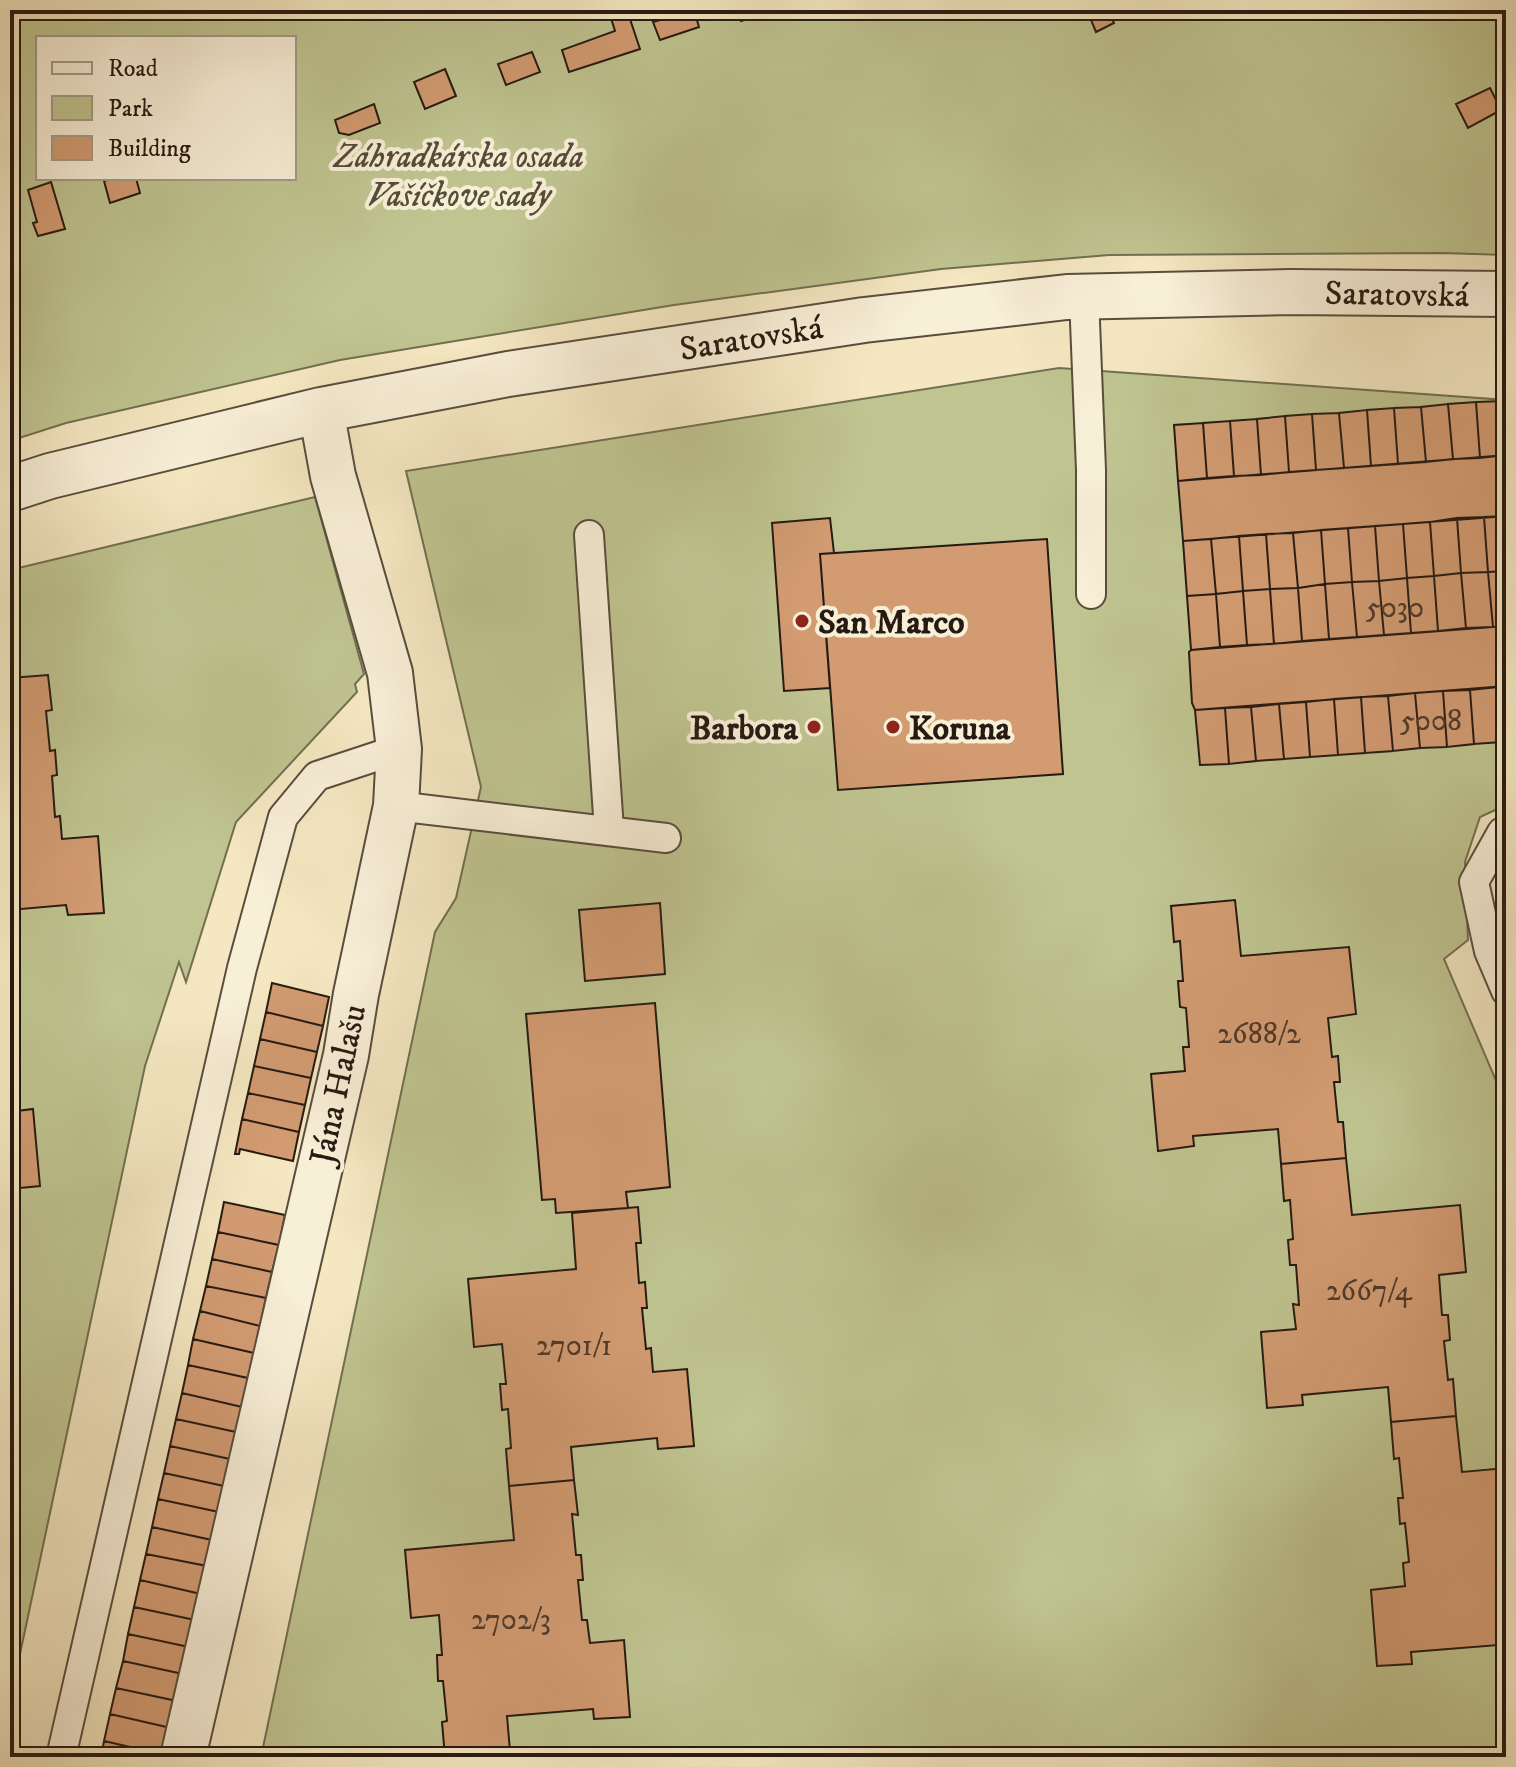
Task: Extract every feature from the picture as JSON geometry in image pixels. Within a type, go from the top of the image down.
[{"type":"street","name":"Saratovská","points":[[10,489],[50,476],[321,410],[508,374],[864,320],[1084,297],[1290,292],[1506,294]]},
{"type":"street","name":"Jána Halašu","points":[[183,1757],[346,1055],[396,806],[399,749],[390,673],[333,476],[321,410]]},
{"type":"lane","points":[[1084,297],[1091,470],[1091,594]]},
{"type":"lane","points":[[589,535],[609,830]]},
{"type":"lane","points":[[61,1757],[242,968],[283,817],[317,776],[399,749]]},
{"type":"lane","points":[[396,806],[666,838]]},
{"type":"lane","points":[[1506,830],[1474,882],[1489,951],[1506,991]]},
{"type":"green space","name":"Záhradkárska osada Vašíčkove sady","points":[[10,10],[1506,10],[1506,255],[1109,255],[941,269],[674,305],[340,360],[66,423],[10,441]]},
{"type":"green space","points":[[1059,368],[1506,400],[1506,805],[1480,817],[1465,862],[1468,940],[1444,959],[1506,1104],[1506,1757],[261,1757],[435,932],[456,898],[481,787],[406,471]]},
{"type":"green space","points":[[315,497],[364,674],[355,684],[357,692],[236,822],[186,982],[179,962],[145,1066],[10,1701],[10,570]]},
{"type":"building","points":[[627,10],[640,49],[569,72],[562,50],[615,31],[610,15]]},
{"type":"building","points":[[694,10],[699,27],[660,40],[653,22],[671,17],[670,13]]},
{"type":"building","points":[[737,10],[776,10],[776,11],[741,21]]},
{"type":"building","points":[[1098,10],[1108,10],[1114,23],[1096,32],[1089,15]]},
{"type":"building","points":[[532,52],[540,72],[506,85],[498,64]]},
{"type":"building","points":[[445,69],[456,96],[425,109],[414,82]]},
{"type":"building","points":[[1490,88],[1501,110],[1468,128],[1456,104]]},
{"type":"building","points":[[374,104],[380,123],[349,135],[339,133],[335,120]]},
{"type":"building","points":[[137,180],[140,193],[110,203],[104,181]]},
{"type":"building","points":[[51,182],[65,229],[38,236],[28,190]]},
{"type":"building","points":[[1505,401],[1506,455],[1480,458],[1476,402]]},
{"type":"building","points":[[1476,402],[1480,458],[1453,459],[1448,404]]},
{"type":"building","points":[[1448,404],[1453,459],[1426,462],[1421,407]]},
{"type":"building","points":[[1421,407],[1426,462],[1398,464],[1394,408]]},
{"type":"building","points":[[1394,408],[1398,464],[1371,466],[1367,410]]},
{"type":"building","points":[[1367,410],[1371,466],[1344,468],[1339,413]]},
{"type":"building","points":[[1339,413],[1344,468],[1316,470],[1312,414]]},
{"type":"building","points":[[1312,414],[1316,470],[1289,472],[1285,416]]},
{"type":"building","points":[[1285,416],[1289,472],[1261,475],[1257,419]]},
{"type":"building","points":[[1257,419],[1261,475],[1234,476],[1230,421]]},
{"type":"building","points":[[1230,421],[1234,476],[1207,478],[1203,423]]},
{"type":"building","points":[[1203,423],[1207,478],[1178,481],[1174,425]]},
{"type":"building","points":[[1506,455],[1506,516],[1183,541],[1178,481]]},
{"type":"building","points":[[1506,516],[1506,571],[1488,572],[1484,517]]},
{"type":"building","points":[[1484,517],[1488,572],[1461,573],[1457,518]]},
{"type":"building","name":"San Marco","points":[[830,518],[834,553],[820,554],[830,688],[784,691],[772,523]]},
{"type":"building","points":[[1457,518],[1461,573],[1434,576],[1430,522]]},
{"type":"building","points":[[1430,522],[1434,576],[1407,578],[1403,524]]},
{"type":"building","points":[[1403,524],[1407,578],[1379,581],[1375,526]]},
{"type":"building","points":[[1375,526],[1379,581],[1352,582],[1348,528]]},
{"type":"building","points":[[1348,528],[1352,582],[1325,584],[1321,530]]},
{"type":"building","points":[[1321,530],[1325,584],[1298,588],[1293,533]]},
{"type":"building","points":[[1293,533],[1298,588],[1270,589],[1266,534]]},
{"type":"building","points":[[1266,534],[1270,589],[1243,591],[1239,536]]},
{"type":"building","points":[[1239,536],[1243,591],[1216,594],[1211,539]]},
{"type":"building","points":[[1047,539],[1063,774],[838,790],[820,554]]},
{"type":"building","points":[[1211,539],[1216,594],[1187,596],[1183,541]]},
{"type":"building","points":[[1506,571],[1506,626],[1493,627],[1488,572]]},
{"type":"building","points":[[1488,572],[1493,627],[1466,628],[1461,573]]},
{"type":"building","points":[[1461,573],[1466,628],[1438,631],[1434,576]]},
{"type":"building","points":[[1434,576],[1438,631],[1411,633],[1407,578]]},
{"type":"building","points":[[1407,578],[1411,633],[1384,635],[1379,581]]},
{"type":"building","points":[[1379,581],[1384,635],[1357,637],[1352,582]]},
{"type":"building","points":[[1352,582],[1357,637],[1329,639],[1325,584]]},
{"type":"building","points":[[1325,584],[1329,639],[1302,641],[1298,588]]},
{"type":"building","points":[[1298,588],[1302,641],[1274,644],[1270,589]]},
{"type":"building","points":[[1270,589],[1274,644],[1247,645],[1243,591]]},
{"type":"building","points":[[1243,591],[1247,645],[1220,647],[1216,594]]},
{"type":"building","points":[[1216,594],[1220,647],[1191,650],[1187,596]]},
{"type":"building","points":[[1506,626],[1506,686],[1195,710],[1192,703],[1191,650]]},
{"type":"building","points":[[48,675],[52,710],[46,711],[50,751],[55,750],[57,775],[52,776],[55,817],[60,816],[62,839],[98,836],[104,913],[68,915],[66,905],[10,910],[10,678]]},
{"type":"building","points":[[1506,686],[1506,742],[1502,742],[1498,687]]},
{"type":"building","points":[[1498,687],[1502,742],[1474,744],[1470,690]]},
{"type":"building","points":[[1470,690],[1474,744],[1447,747],[1443,691]]},
{"type":"building","points":[[1443,691],[1447,747],[1420,748],[1415,693]]},
{"type":"building","points":[[1415,693],[1420,748],[1393,751],[1388,696]]},
{"type":"building","points":[[1388,696],[1393,751],[1365,753],[1361,697]]},
{"type":"building","points":[[1361,697],[1365,753],[1338,755],[1334,699]]},
{"type":"building","points":[[1334,699],[1338,755],[1310,757],[1306,702]]},
{"type":"building","points":[[1306,702],[1310,757],[1284,759],[1279,704]]},
{"type":"building","points":[[1279,704],[1284,759],[1256,761],[1251,707]]},
{"type":"building","points":[[1251,707],[1256,761],[1229,764],[1225,708]]},
{"type":"building","points":[[1225,708],[1229,764],[1200,765],[1195,710]]},
{"type":"building","points":[[1235,900],[1241,956],[1349,947],[1356,1014],[1328,1018],[1332,1057],[1338,1056],[1340,1082],[1334,1082],[1338,1122],[1343,1122],[1346,1158],[1281,1164],[1278,1129],[1193,1136],[1194,1146],[1158,1151],[1151,1074],[1185,1071],[1183,1047],[1189,1047],[1186,1008],[1180,1007],[1178,981],[1183,981],[1180,941],[1174,942],[1171,906]]},
{"type":"building","points":[[660,903],[665,974],[585,981],[579,910]]},
{"type":"building","points":[[272,983],[329,997],[323,1026],[266,1012]]},
{"type":"building","points":[[655,1003],[670,1187],[626,1192],[628,1208],[556,1213],[555,1199],[542,1200],[526,1014]]},
{"type":"building","points":[[266,1012],[323,1026],[317,1052],[260,1039]]},
{"type":"building","points":[[260,1039],[317,1052],[311,1078],[254,1066]]},
{"type":"building","points":[[254,1066],[311,1078],[305,1105],[248,1093]]},
{"type":"building","points":[[248,1093],[305,1105],[299,1132],[242,1119]]},
{"type":"building","points":[[33,1109],[40,1186],[10,1189],[10,1112]]},
{"type":"building","points":[[242,1119],[299,1132],[293,1161],[240,1149],[239,1154],[235,1154]]},
{"type":"building","points":[[1346,1158],[1352,1215],[1460,1205],[1466,1272],[1439,1275],[1442,1315],[1448,1315],[1450,1340],[1444,1341],[1448,1380],[1453,1379],[1456,1416],[1391,1422],[1388,1387],[1302,1395],[1303,1405],[1267,1408],[1261,1332],[1296,1329],[1293,1304],[1299,1305],[1296,1265],[1290,1265],[1288,1240],[1293,1239],[1290,1200],[1284,1201],[1281,1164]]},
{"type":"building","points":[[224,1202],[285,1215],[279,1245],[218,1232]]},
{"type":"building","points":[[638,1207],[641,1243],[636,1243],[639,1283],[645,1282],[647,1308],[642,1308],[646,1349],[651,1348],[653,1372],[687,1369],[694,1446],[658,1449],[657,1438],[571,1447],[574,1480],[509,1486],[506,1449],[511,1448],[508,1409],[502,1410],[500,1384],[506,1384],[502,1344],[474,1347],[468,1279],[576,1269],[572,1213]]},
{"type":"building","points":[[218,1232],[279,1245],[272,1272],[212,1259]]},
{"type":"building","points":[[212,1259],[272,1272],[266,1298],[206,1286]]},
{"type":"building","points":[[206,1286],[266,1298],[260,1326],[200,1311]]},
{"type":"building","points":[[200,1311],[260,1326],[254,1353],[193,1339]]},
{"type":"building","points":[[193,1339],[254,1353],[248,1378],[188,1365]]},
{"type":"building","points":[[188,1365],[248,1378],[242,1407],[182,1393]]},
{"type":"building","points":[[182,1393],[242,1407],[236,1432],[176,1419]]},
{"type":"building","points":[[1456,1416],[1462,1472],[1506,1468],[1506,1679],[1501,1679],[1498,1645],[1411,1652],[1412,1664],[1377,1666],[1371,1590],[1405,1586],[1403,1563],[1409,1562],[1405,1523],[1400,1524],[1398,1498],[1403,1498],[1399,1458],[1394,1459],[1391,1422]]},
{"type":"building","points":[[176,1419],[236,1432],[230,1459],[170,1446]]},
{"type":"building","points":[[170,1446],[230,1459],[224,1486],[164,1473]]},
{"type":"building","points":[[164,1473],[224,1486],[219,1512],[158,1499]]},
{"type":"building","points":[[574,1480],[578,1515],[572,1514],[576,1555],[581,1555],[583,1580],[578,1580],[582,1620],[587,1620],[590,1643],[624,1640],[630,1717],[594,1719],[593,1709],[507,1716],[510,1751],[445,1757],[442,1722],[447,1721],[443,1681],[438,1681],[437,1655],[442,1655],[439,1615],[411,1618],[405,1550],[514,1540],[509,1486]]},
{"type":"building","points":[[158,1499],[219,1512],[212,1540],[152,1527]]},
{"type":"building","points":[[152,1527],[212,1540],[207,1566],[146,1554]]},
{"type":"building","points":[[146,1554],[207,1566],[201,1594],[140,1580]]},
{"type":"building","points":[[140,1580],[201,1594],[195,1620],[134,1607]]},
{"type":"building","points":[[134,1607],[195,1620],[189,1647],[128,1634]]},
{"type":"building","points":[[128,1634],[189,1647],[183,1674],[123,1661]]},
{"type":"building","points":[[123,1661],[183,1674],[177,1701],[116,1688]]},
{"type":"building","points":[[1501,1679],[1506,1679],[1506,1716],[1504,1716]]},
{"type":"building","points":[[116,1688],[177,1701],[171,1728],[110,1714]]},
{"type":"building","points":[[110,1714],[171,1728],[165,1755],[104,1741]]},
{"type":"building","points":[[104,1741],[165,1755],[101,1757]]},
{"type":"building","points":[[510,1751],[511,1757],[455,1757]]},
{"type":"place","name":"San Marco","points":[[802,621]]},
{"type":"place","name":"Barbora","points":[[814,727]]},
{"type":"place","name":"Koruna","points":[[893,727]]}]
